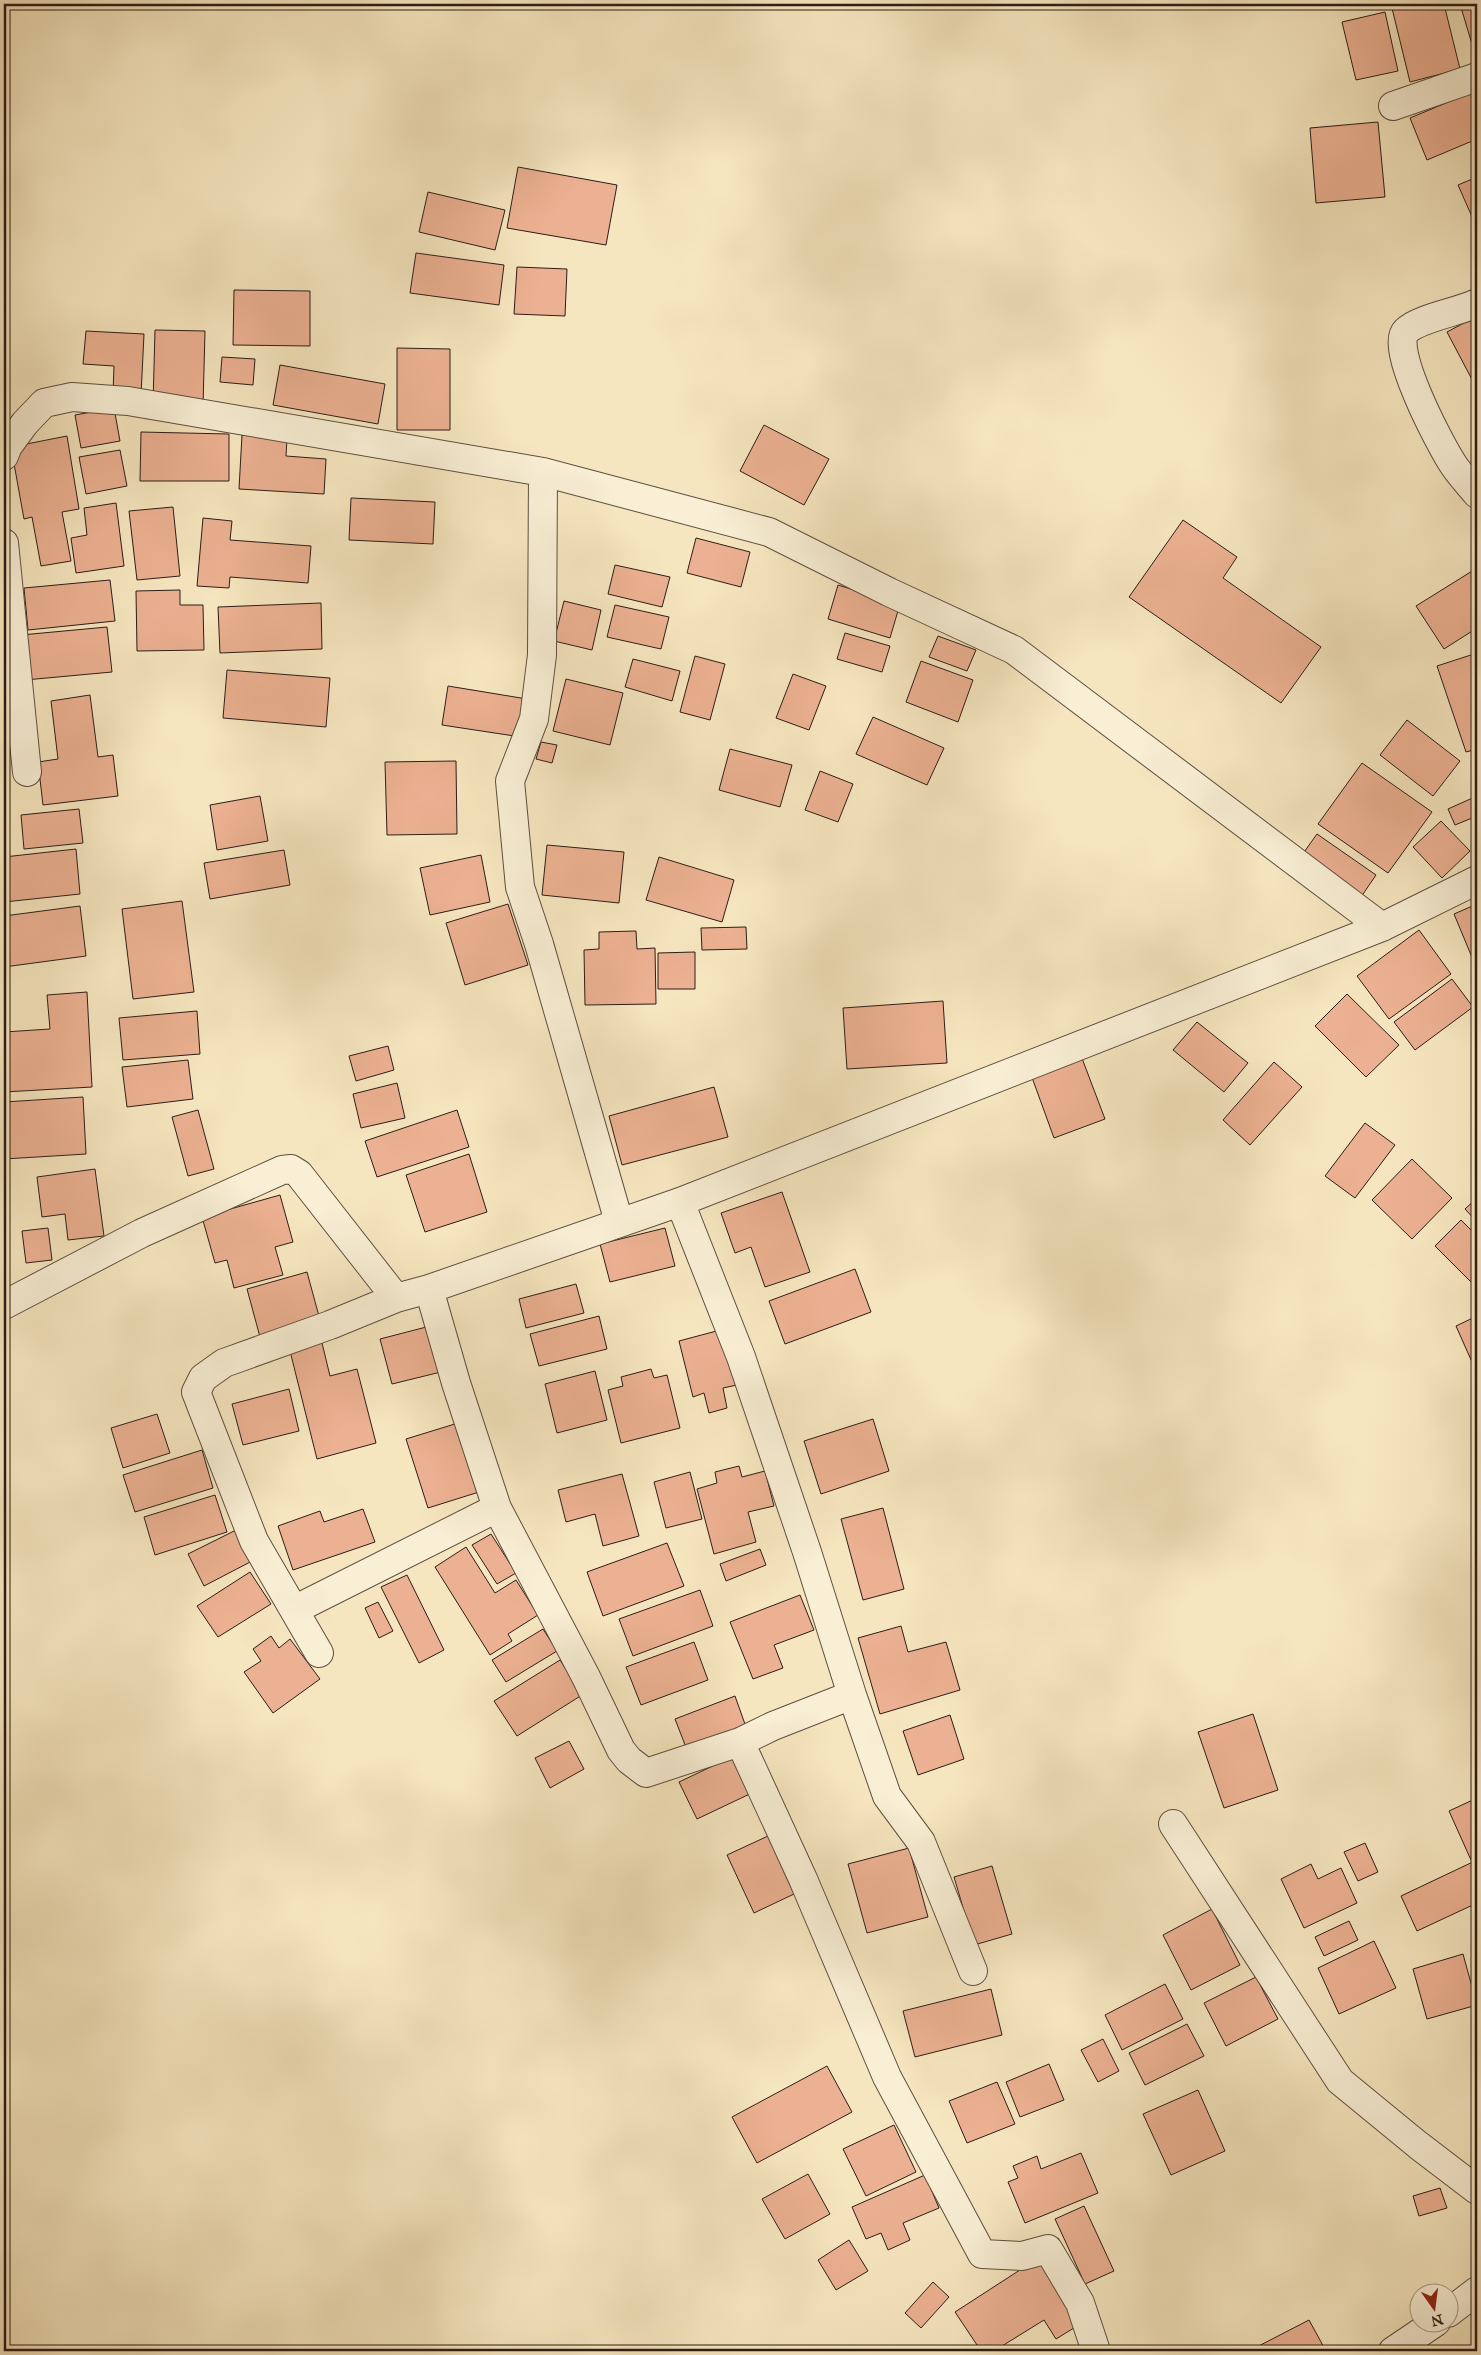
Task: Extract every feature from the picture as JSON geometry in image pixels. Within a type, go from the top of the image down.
[{"type":"street","points":[[1393,106],[1477,77]]},
{"type":"street","points":[[1477,303],[1415,324],[1404,332],[1400,344],[1404,360],[1423,406],[1451,463],[1477,494]]},
{"type":"street","points":[[4,456],[8,446],[25,423],[44,403],[72,396],[128,401],[543,472],[769,532],[889,592],[1014,650],[1382,927]]},
{"type":"street","points":[[543,472],[542,655],[534,719],[510,781],[520,887],[539,944],[619,1222]]},
{"type":"street","points":[[4,544],[27,772]]},
{"type":"street","points":[[319,1653],[254,1541],[196,1392],[203,1378],[224,1363],[330,1325],[396,1298],[429,1289],[680,1202],[1382,927],[1477,880]]},
{"type":"street","points":[[4,1305],[142,1234],[282,1170],[290,1169],[299,1174],[396,1298]]},
{"type":"street","points":[[680,1202],[741,1357],[887,1796],[921,1842],[973,1971]]},
{"type":"street","points":[[429,1289],[456,1383],[497,1508],[586,1677],[621,1750],[629,1760],[646,1773],[740,1742],[773,1726],[852,1695]]},
{"type":"street","points":[[294,1610],[497,1508]]},
{"type":"street","points":[[740,1742],[803,1878],[887,2077],[982,2254],[1022,2256],[1048,2249],[1080,2303],[1096,2351]]},
{"type":"street","points":[[1173,1824],[1340,2080],[1418,2145],[1477,2190]]},
{"type":"street","points":[[1458,2305],[1477,2291]]},
{"type":"street","points":[[1393,2351],[1421,2332]]},
{"type":"building","points":[[1391,4],[1444,4],[1460,69],[1410,82]]},
{"type":"building","points":[[1460,4],[1477,4],[1477,61]]},
{"type":"building","points":[[1385,12],[1398,71],[1356,80],[1342,22]]},
{"type":"building","points":[[1477,90],[1477,139],[1427,160],[1410,118]]},
{"type":"building","points":[[1378,122],[1385,197],[1316,203],[1310,128]]},
{"type":"building","points":[[518,167],[617,185],[606,245],[507,228]]},
{"type":"building","points":[[1477,177],[1477,228],[1458,185]]},
{"type":"building","points":[[428,192],[505,210],[495,250],[419,232]]},
{"type":"building","points":[[416,253],[504,265],[499,305],[410,293]]},
{"type":"building","points":[[517,267],[567,269],[565,316],[514,314]]},
{"type":"building","points":[[234,290],[310,291],[310,346],[233,345]]},
{"type":"building","points":[[1477,316],[1477,389],[1447,332]]},
{"type":"building","points":[[155,330],[205,331],[203,406],[153,404]]},
{"type":"building","points":[[86,331],[144,334],[141,395],[113,394],[114,366],[83,364]]},
{"type":"building","points":[[397,348],[450,349],[450,430],[397,430]]},
{"type":"building","points":[[222,357],[255,359],[253,385],[220,382]]},
{"type":"building","points":[[280,365],[385,384],[378,424],[273,405]]},
{"type":"building","points":[[114,408],[120,441],[81,448],[75,415]]},
{"type":"building","points":[[764,425],[829,459],[804,505],[740,471]]},
{"type":"building","points":[[141,432],[229,434],[229,481],[140,481]]},
{"type":"building","points":[[242,435],[287,438],[286,456],[326,459],[324,494],[239,489]]},
{"type":"building","points":[[67,436],[79,509],[62,512],[71,561],[41,566],[32,517],[24,519],[11,447]]},
{"type":"building","points":[[120,450],[127,486],[86,494],[79,457]]},
{"type":"building","points":[[351,498],[435,502],[433,544],[349,540]]},
{"type":"building","points":[[116,503],[124,566],[76,573],[71,538],[87,535],[84,508]]},
{"type":"building","points":[[173,507],[180,576],[137,580],[129,511]]},
{"type":"building","points":[[203,518],[232,521],[230,540],[311,546],[308,583],[230,577],[229,588],[197,586]]},
{"type":"building","points":[[1183,520],[1237,557],[1223,578],[1321,647],[1281,703],[1129,597]]},
{"type":"building","points":[[696,538],[750,552],[741,587],[687,573]]},
{"type":"building","points":[[615,565],[670,577],[662,607],[608,594]]},
{"type":"building","points":[[1477,568],[1477,628],[1444,649],[1416,606]]},
{"type":"building","points":[[110,580],[115,621],[28,630],[24,588]]},
{"type":"building","points":[[838,585],[900,604],[890,638],[828,619]]},
{"type":"building","points":[[180,590],[180,605],[203,605],[204,650],[137,651],[136,591]]},
{"type":"building","points":[[564,601],[601,610],[592,650],[554,641]]},
{"type":"building","points":[[321,603],[322,649],[220,653],[218,607]]},
{"type":"building","points":[[615,605],[669,617],[661,649],[607,637]]},
{"type":"building","points":[[107,627],[112,672],[25,680],[21,635]]},
{"type":"building","points":[[845,633],[890,646],[882,672],[837,659]]},
{"type":"building","points":[[938,636],[976,650],[967,671],[929,657]]},
{"type":"building","points":[[1477,653],[1477,749],[1466,752],[1437,666]]},
{"type":"building","points":[[695,656],[725,664],[710,720],[680,712]]},
{"type":"building","points":[[633,659],[680,671],[672,701],[625,687]]},
{"type":"building","points":[[921,661],[973,680],[958,722],[906,702]]},
{"type":"building","points":[[227,670],[330,678],[326,727],[223,718]]},
{"type":"building","points":[[793,674],[826,686],[809,730],[776,718]]},
{"type":"building","points":[[566,679],[623,693],[610,745],[553,731]]},
{"type":"building","points":[[448,686],[527,699],[521,737],[442,725]]},
{"type":"building","points":[[90,695],[98,757],[113,755],[118,796],[43,805],[38,762],[58,759],[51,701]]},
{"type":"building","points":[[873,717],[944,748],[927,785],[856,754]]},
{"type":"building","points":[[1407,720],[1460,761],[1433,796],[1380,755]]},
{"type":"building","points":[[541,742],[557,745],[552,763],[536,759]]},
{"type":"building","points":[[730,749],[792,765],[780,807],[719,790]]},
{"type":"building","points":[[456,761],[457,834],[387,835],[385,762]]},
{"type":"building","points":[[1362,763],[1432,812],[1388,873],[1318,824]]},
{"type":"building","points":[[820,771],[853,784],[838,822],[805,810]]},
{"type":"building","points":[[260,796],[268,841],[217,850],[210,805]]},
{"type":"building","points":[[1477,796],[1477,816],[1455,825],[1448,809]]},
{"type":"building","points":[[79,809],[83,843],[24,849],[21,815]]},
{"type":"building","points":[[1441,821],[1470,851],[1442,878],[1413,847]]},
{"type":"building","points":[[1317,834],[1376,875],[1361,897],[1302,855]]},
{"type":"building","points":[[547,845],[624,852],[619,903],[542,895]]},
{"type":"building","points":[[76,849],[80,894],[4,902],[4,857]]},
{"type":"building","points":[[284,850],[290,885],[210,899],[204,863]]},
{"type":"building","points":[[481,855],[490,902],[430,915],[420,868]]},
{"type":"building","points":[[659,857],[734,880],[722,922],[646,900]]},
{"type":"building","points":[[182,901],[194,992],[133,999],[122,909]]},
{"type":"building","points":[[508,904],[528,965],[465,985],[446,923]]},
{"type":"building","points":[[1477,904],[1477,966],[1476,967],[1454,914]]},
{"type":"building","points":[[80,906],[86,956],[4,967],[4,916]]},
{"type":"building","points":[[746,927],[747,949],[702,950],[701,928]]},
{"type":"building","points":[[1419,930],[1451,974],[1389,1019],[1357,976]]},
{"type":"building","points":[[636,931],[637,949],[655,948],[656,1004],[585,1005],[584,950],[599,949],[599,932]]},
{"type":"building","points":[[695,952],[695,989],[658,989],[658,953]]},
{"type":"building","points":[[1452,979],[1473,1007],[1415,1050],[1394,1022]]},
{"type":"building","points":[[87,992],[92,1087],[4,1092],[4,1032],[50,1029],[47,995]]},
{"type":"building","points":[[1347,994],[1399,1045],[1366,1077],[1315,1026]]},
{"type":"building","points":[[943,1001],[947,1063],[847,1069],[843,1008]]},
{"type":"building","points":[[197,1011],[200,1054],[123,1060],[119,1018]]},
{"type":"building","points":[[1197,1022],[1248,1063],[1224,1092],[1173,1050]]},
{"type":"building","points":[[388,1046],[394,1070],[356,1081],[349,1056]]},
{"type":"building","points":[[1080,1053],[1105,1119],[1054,1138],[1030,1072]]},
{"type":"building","points":[[188,1060],[193,1099],[127,1107],[122,1067]]},
{"type":"building","points":[[1274,1062],[1302,1087],[1250,1145],[1223,1120]]},
{"type":"building","points":[[397,1083],[405,1118],[361,1128],[353,1094]]},
{"type":"building","points":[[714,1087],[728,1137],[622,1165],[609,1116]]},
{"type":"building","points":[[83,1097],[86,1154],[4,1159],[4,1102]]},
{"type":"building","points":[[198,1110],[214,1169],[188,1176],[172,1117]]},
{"type":"building","points":[[457,1110],[469,1147],[377,1177],[365,1141]]},
{"type":"building","points":[[1365,1123],[1395,1145],[1355,1198],[1325,1176]]},
{"type":"building","points":[[469,1154],[487,1212],[425,1232],[406,1175]]},
{"type":"building","points":[[1412,1159],[1452,1198],[1412,1239],[1372,1200]]},
{"type":"building","points":[[95,1169],[104,1236],[68,1240],[65,1214],[42,1217],[37,1177]]},
{"type":"building","points":[[782,1192],[810,1272],[765,1287],[751,1247],[735,1253],[721,1213]]},
{"type":"building","points":[[280,1195],[293,1242],[275,1247],[283,1275],[234,1288],[227,1260],[215,1263],[202,1217]]},
{"type":"building","points":[[1477,1198],[1477,1222],[1465,1209]]},
{"type":"building","points":[[1461,1220],[1477,1236],[1477,1284],[1475,1286],[1435,1246]]},
{"type":"building","points":[[48,1228],[52,1260],[26,1263],[22,1231]]},
{"type":"building","points":[[665,1228],[675,1266],[610,1282],[600,1244]]},
{"type":"building","points":[[855,1269],[871,1312],[785,1344],[769,1301]]},
{"type":"building","points":[[307,1272],[320,1320],[260,1337],[247,1289]]},
{"type":"building","points":[[576,1284],[584,1313],[526,1328],[519,1299]]},
{"type":"building","points":[[599,1316],[607,1349],[539,1366],[530,1334]]},
{"type":"building","points":[[1477,1316],[1477,1371],[1476,1371],[1456,1326]]},
{"type":"building","points":[[434,1325],[445,1371],[392,1384],[380,1339]]},
{"type":"building","points":[[724,1329],[737,1385],[723,1388],[727,1408],[709,1413],[704,1393],[693,1397],[679,1341]]},
{"type":"building","points":[[322,1343],[330,1376],[357,1369],[376,1443],[317,1459],[290,1351]]},
{"type":"building","points":[[651,1369],[654,1378],[667,1375],[680,1428],[621,1443],[608,1390],[623,1386],[621,1377]]},
{"type":"building","points":[[595,1371],[607,1420],[557,1433],[545,1384]]},
{"type":"building","points":[[289,1389],[299,1431],[243,1445],[232,1404]]},
{"type":"building","points":[[157,1414],[170,1453],[123,1468],[111,1428]]},
{"type":"building","points":[[873,1419],[889,1471],[821,1494],[804,1441]]},
{"type":"building","points":[[458,1423],[479,1492],[428,1508],[406,1439]]},
{"type":"building","points":[[202,1450],[213,1488],[135,1512],[123,1475]]},
{"type":"building","points":[[739,1466],[742,1477],[765,1471],[774,1506],[748,1512],[756,1542],[714,1554],[697,1489],[717,1483],[715,1472]]},
{"type":"building","points":[[690,1472],[702,1519],[666,1528],[654,1482]]},
{"type":"building","points":[[622,1474],[639,1536],[603,1546],[595,1514],[566,1522],[558,1490]]},
{"type":"building","points":[[215,1495],[227,1532],[155,1555],[144,1517]]},
{"type":"building","points":[[883,1508],[904,1589],[863,1600],[841,1519]]},
{"type":"building","points":[[363,1509],[375,1542],[293,1570],[278,1526],[320,1511],[324,1522]]},
{"type":"building","points":[[238,1529],[254,1560],[204,1586],[188,1554]]},
{"type":"building","points":[[491,1534],[516,1573],[497,1584],[472,1545]]},
{"type":"building","points":[[667,1543],[684,1586],[603,1616],[587,1572]]},
{"type":"building","points":[[466,1547],[495,1593],[516,1580],[538,1615],[508,1634],[512,1641],[490,1655],[435,1567]]},
{"type":"building","points":[[760,1549],[766,1565],[726,1581],[720,1564]]},
{"type":"building","points":[[250,1572],[271,1604],[218,1637],[197,1606]]},
{"type":"building","points":[[407,1575],[444,1650],[419,1663],[381,1587]]},
{"type":"building","points":[[700,1590],[713,1626],[633,1656],[619,1619]]},
{"type":"building","points":[[800,1595],[814,1630],[774,1645],[783,1668],[753,1679],[730,1622]]},
{"type":"building","points":[[378,1602],[393,1631],[379,1638],[365,1608]]},
{"type":"building","points":[[901,1626],[908,1652],[946,1642],[960,1690],[880,1714],[858,1638]]},
{"type":"building","points":[[543,1629],[557,1651],[506,1682],[492,1660]]},
{"type":"building","points":[[271,1636],[279,1648],[290,1639],[320,1679],[273,1713],[244,1672],[261,1661],[253,1649]]},
{"type":"building","points":[[694,1642],[708,1680],[641,1705],[626,1667]]},
{"type":"building","points":[[560,1660],[582,1695],[517,1736],[494,1701]]},
{"type":"building","points":[[735,1696],[746,1727],[687,1750],[675,1719]]},
{"type":"building","points":[[1253,1714],[1278,1790],[1224,1808],[1198,1732]]},
{"type":"building","points":[[950,1715],[964,1759],[918,1775],[903,1731]]},
{"type":"building","points":[[569,1741],[584,1769],[550,1788],[535,1758]]},
{"type":"building","points":[[738,1754],[756,1791],[697,1819],[679,1782]]},
{"type":"building","points":[[1477,1798],[1477,1857],[1471,1860],[1449,1811]]},
{"type":"building","points":[[768,1836],[794,1894],[754,1913],[727,1855]]},
{"type":"building","points":[[1365,1843],[1378,1872],[1358,1881],[1344,1852]]},
{"type":"building","points":[[909,1848],[928,1917],[867,1933],[848,1864]]},
{"type":"building","points":[[1477,1860],[1477,1903],[1417,1931],[1401,1896]]},
{"type":"building","points":[[1311,1864],[1318,1879],[1341,1868],[1357,1903],[1304,1928],[1281,1879]]},
{"type":"building","points":[[992,1866],[1012,1934],[974,1945],[954,1877]]},
{"type":"building","points":[[1212,1909],[1240,1965],[1191,1990],[1163,1935]]},
{"type":"building","points":[[1349,1921],[1358,1940],[1324,1956],[1315,1937]]},
{"type":"building","points":[[1374,1941],[1396,1988],[1339,2014],[1318,1968]]},
{"type":"building","points":[[1463,1954],[1477,2005],[1427,2019],[1413,1969]]},
{"type":"building","points":[[1256,1977],[1278,2019],[1226,2046],[1204,2003]]},
{"type":"building","points":[[1165,1984],[1183,2019],[1122,2050],[1105,2015]]},
{"type":"building","points":[[991,1989],[1002,2035],[915,2057],[903,2011]]},
{"type":"building","points":[[1187,2024],[1204,2056],[1145,2085],[1129,2053]]},
{"type":"building","points":[[1103,2039],[1119,2071],[1098,2082],[1081,2050]]},
{"type":"building","points":[[1049,2064],[1064,2100],[1020,2117],[1006,2082]]},
{"type":"building","points":[[827,2066],[852,2112],[757,2163],[732,2117]]},
{"type":"building","points":[[997,2082],[1015,2124],[967,2143],[949,2101]]},
{"type":"building","points":[[1198,2090],[1225,2151],[1171,2175],[1143,2114]]},
{"type":"building","points":[[894,2125],[916,2172],[866,2196],[843,2149]]},
{"type":"building","points":[[1081,2153],[1098,2193],[1025,2223],[1008,2182],[1018,2178],[1013,2166],[1037,2156],[1041,2169]]},
{"type":"building","points":[[808,2174],[830,2214],[785,2239],[762,2199]]},
{"type":"building","points":[[925,2175],[939,2208],[903,2223],[910,2240],[888,2250],[881,2233],[866,2239],[852,2207]]},
{"type":"building","points":[[1440,2188],[1447,2208],[1419,2216],[1413,2196]]},
{"type":"building","points":[[1084,2206],[1114,2271],[1085,2284],[1055,2219]]},
{"type":"building","points":[[849,2240],[868,2271],[836,2290],[818,2260]]},
{"type":"building","points":[[1040,2257],[1082,2323],[1056,2339],[1044,2320],[994,2351],[981,2351],[955,2312]]},
{"type":"building","points":[[933,2282],[949,2297],[921,2328],[905,2313]]},
{"type":"building","points":[[1309,2320],[1326,2351],[1249,2351]]}]
